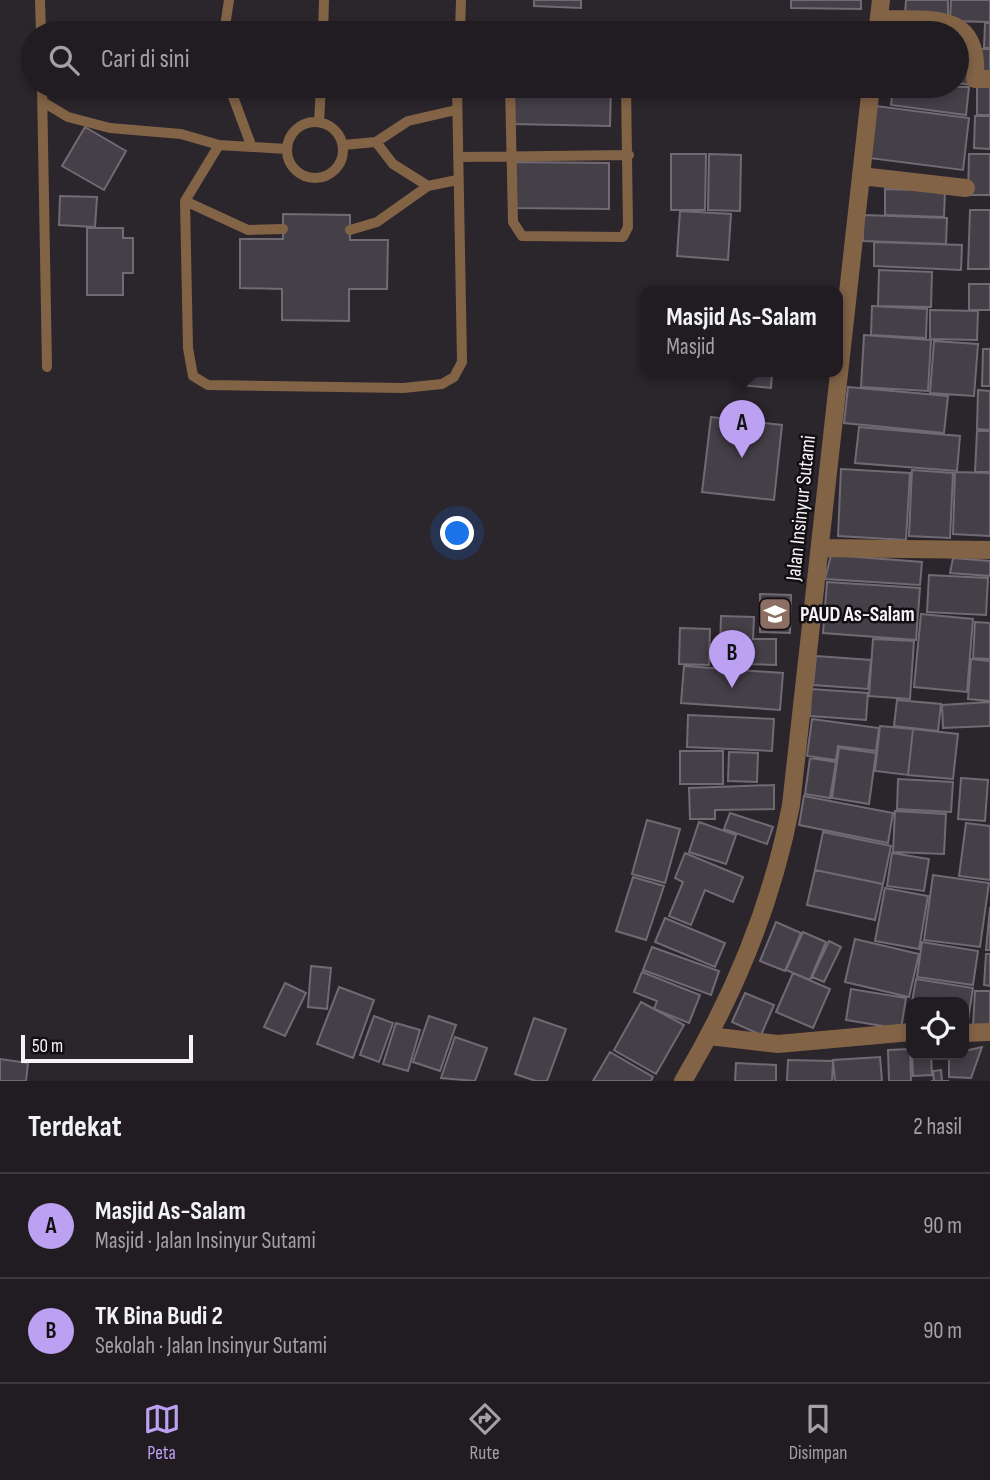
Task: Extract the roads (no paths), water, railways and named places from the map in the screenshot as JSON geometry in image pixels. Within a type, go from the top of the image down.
[{"type":"street","points":[[879,21],[881,0]]},
{"type":"street","points":[[969,40],[977,56],[975,79],[990,79]]},
{"type":"street","name":"Jalan Insinyur Sutami","points":[[843,344],[870,98]]},
{"type":"street","points":[[862,176],[966,188]]},
{"type":"street","name":"Jalan Insinyur Sutami","points":[[683,1081],[709,1036],[760,924],[784,841],[791,806],[839,377]]},
{"type":"street","points":[[820,548],[990,550]]},
{"type":"street","points":[[709,1036],[778,1044],[906,1032]]},
{"type":"street","points":[[969,1033],[990,1032]]},
{"type":"lane","points":[[40,0],[41,21]]},
{"type":"lane","points":[[226,21],[229,0]]},
{"type":"lane","points":[[323,21],[324,0]]},
{"type":"lane","points":[[460,21],[461,0]]},
{"type":"lane","points":[[43,98],[47,367]]},
{"type":"lane","points":[[233,98],[251,145]]},
{"type":"lane","points":[[319,122],[320,98]]},
{"type":"lane","points":[[219,145],[185,201],[188,348],[193,376],[208,385],[403,388],[442,384],[454,377],[463,362],[456,98]]},
{"type":"lane","points":[[510,98],[513,222],[522,236],[623,237],[628,227],[627,98]]},
{"type":"lane","points":[[43,102],[68,117],[90,123],[181,134],[219,145],[287,149]]},
{"type":"lane","points":[[343,145],[376,142],[408,121],[456,110]]},
{"type":"lane","points":[[319,122],[339,134],[343,157],[338,168],[317,178],[295,170],[287,149],[289,137],[297,128],[319,122]]},
{"type":"lane","points":[[376,142],[393,164],[428,186]]},
{"type":"lane","points":[[458,157],[629,156]]},
{"type":"lane","points":[[350,230],[377,222],[428,186],[457,180]]},
{"type":"lane","points":[[185,201],[248,230],[283,229]]},
{"type":"place","name":"Masjid As-Salam","points":[[742,458]]},
{"type":"place","name":"PAUD As-Salam","points":[[775,614]]},
{"type":"place","name":"TK Bina Budi 2","points":[[732,688]]}]
